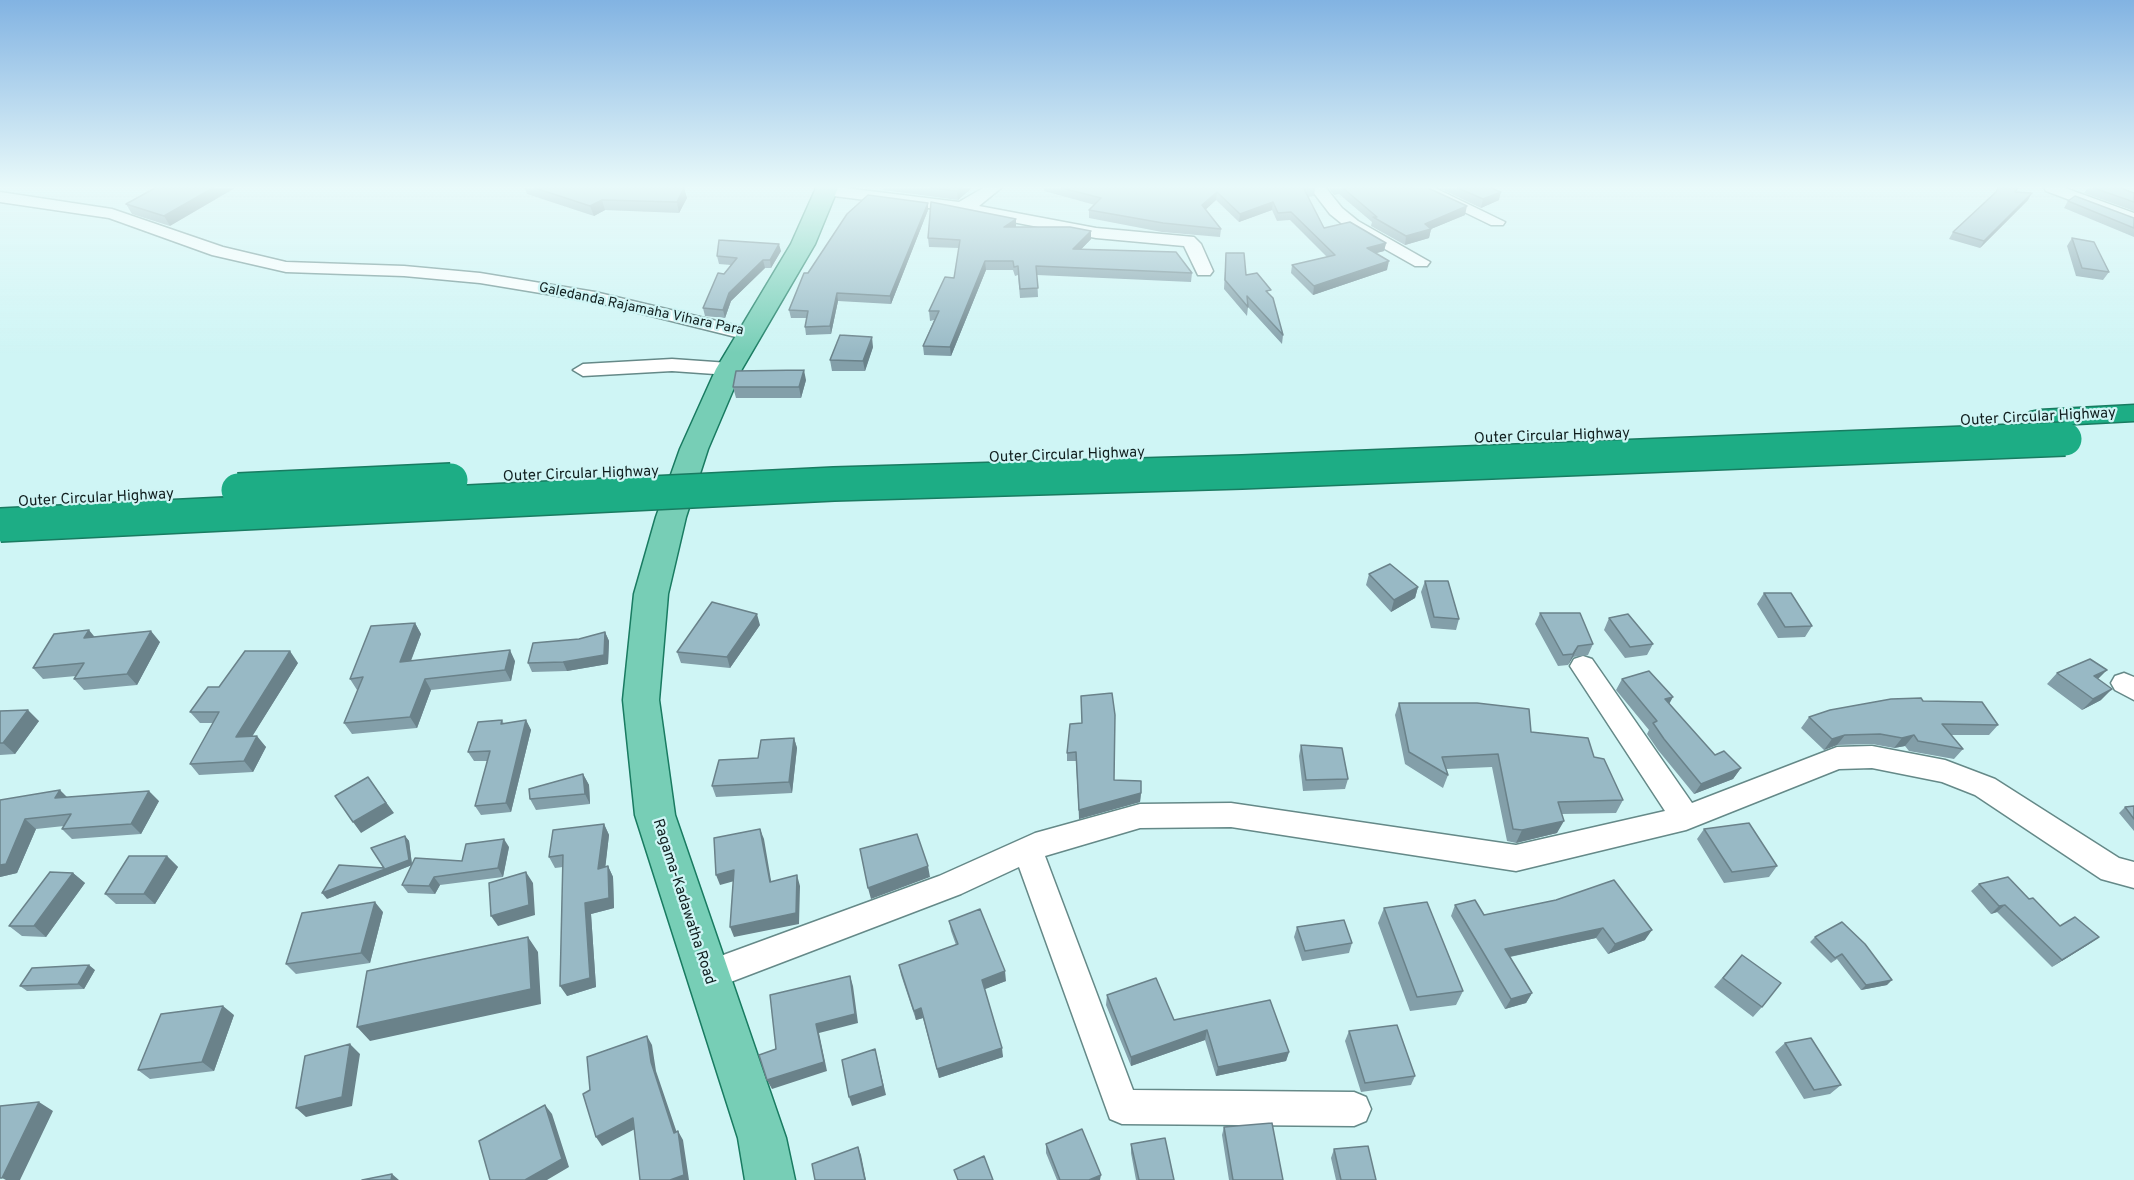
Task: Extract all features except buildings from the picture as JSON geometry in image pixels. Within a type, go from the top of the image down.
[{"type":"highway","name":"Outer Circular Highway","points":[[0,504],[346,484],[2134,413]]},
{"type":"highway","name":"Outer Circular Highway","points":[[0,525],[834,484],[1242,472],[2134,435]]},
{"type":"main road","name":"Ragama-Kadawatha Road","points":[[771,1180],[762,1138],[655,815],[641,700],[651,594],[671,517],[694,449],[729,369],[752,335],[803,243]]},
{"type":"street","name":"Galedanda Rajamaha Vihara Para","points":[[195,243],[218,251],[286,267],[404,271],[480,278],[595,297],[752,335]]},
{"type":"street","points":[[1191,243],[1204,271]]},
{"type":"street","points":[[1387,243],[1421,262]]},
{"type":"street","points":[[583,370],[672,365],[729,369]]},
{"type":"street","points":[[1583,666],[1686,818]]},
{"type":"street","points":[[707,976],[950,885],[1045,842],[1140,816],[1231,815],[1516,858],[1686,818],[1837,758],[1872,757],[1945,771],[1985,787],[2112,870],[2134,875]]},
{"type":"street","points":[[1028,850],[1122,1107],[1354,1109]]}]
